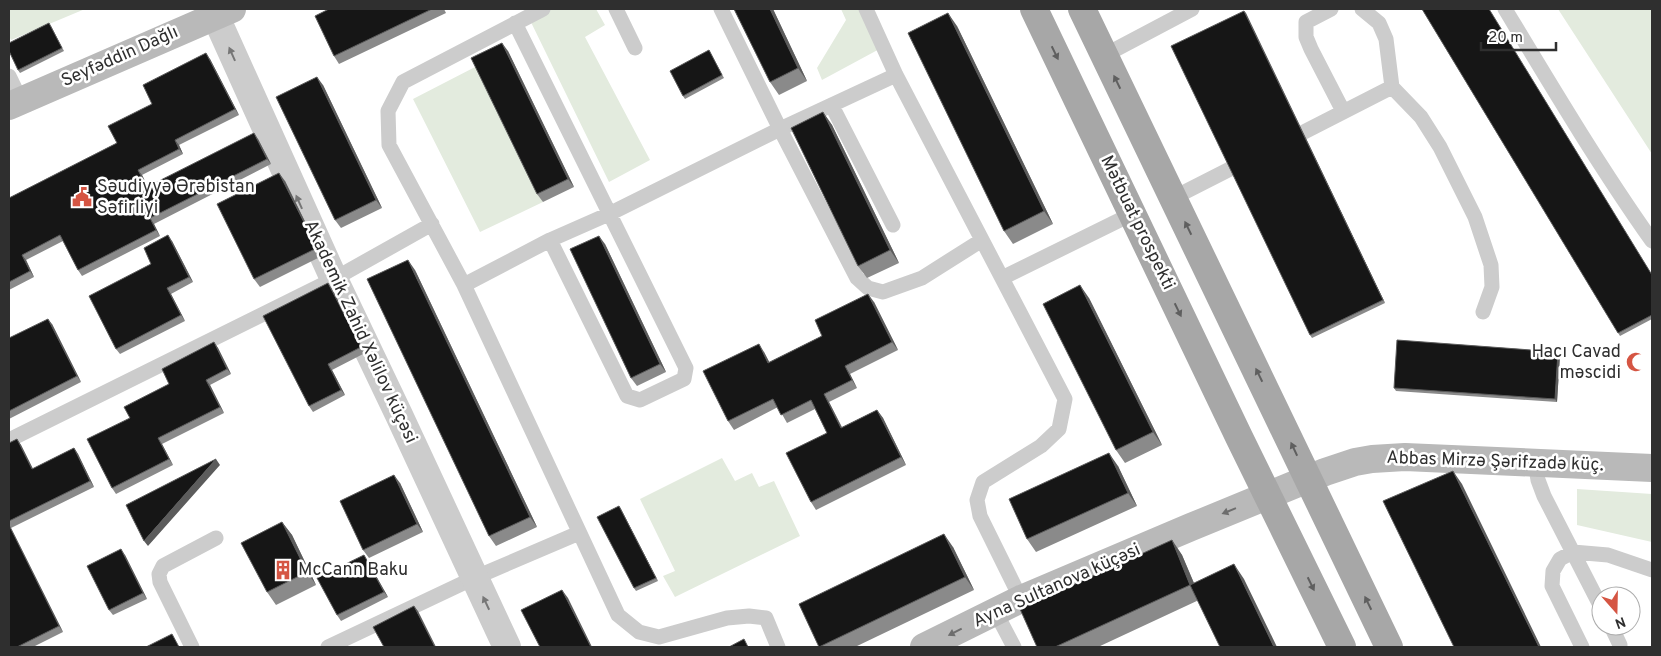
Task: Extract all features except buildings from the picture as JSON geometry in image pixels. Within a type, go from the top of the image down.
[{"type":"main road","name":"Mətbuat prospekti","points":[[1034,9],[1342,647]]},
{"type":"main road","points":[[1082,9],[1389,647]]},
{"type":"main road","name":"Seyfəddin Dağlı","points":[[15,104],[223,12]]},
{"type":"main road","name":"Abbas Mirzə Şərifzadə küç.","points":[[1268,496],[1338,467],[1372,458],[1535,462],[1652,468]]},
{"type":"main road","name":"Ayna Sultanova küçəsi","points":[[924,647],[1021,599],[1191,526],[1268,496]]},
{"type":"street","name":"Akademik Zahid Xəlilov küçəsi","points":[[223,12],[334,279],[507,647]]},
{"type":"lane","points":[[543,9],[403,82],[388,111],[390,145],[464,285],[618,615],[639,632],[659,637],[727,618],[749,616],[766,618],[778,647]]},
{"type":"lane","points":[[616,9],[635,48]]},
{"type":"lane","points":[[722,9],[780,129],[857,278],[868,288],[883,292],[922,278],[982,240]]},
{"type":"lane","points":[[866,9],[896,76],[1065,399],[1059,429],[1041,446],[983,482],[977,500],[980,516],[1021,599]]},
{"type":"lane","points":[[1104,55],[1192,9]]},
{"type":"lane","points":[[1331,9],[1306,22],[1306,37],[1344,111]]},
{"type":"lane","points":[[1362,9],[1378,23],[1386,39],[1392,87],[1421,117],[1431,132],[1475,217],[1492,265],[1492,287],[1483,312]]},
{"type":"lane","points":[[1505,9],[1614,187],[1652,240]]},
{"type":"lane","points":[[516,23],[686,368],[684,379],[640,400],[628,396],[550,240]]},
{"type":"lane","points":[[9,76],[15,104]]},
{"type":"lane","points":[[464,285],[550,240],[609,214],[780,129],[896,76]]},
{"type":"lane","points":[[1304,132],[1392,87]]},
{"type":"lane","points":[[832,106],[893,226]]},
{"type":"lane","points":[[1173,198],[1230,169]]},
{"type":"lane","points":[[1002,278],[1132,214]]},
{"type":"lane","points":[[9,440],[334,279],[432,224]]},
{"type":"lane","points":[[1535,462],[1538,480],[1544,496],[1591,587]]},
{"type":"lane","points":[[328,647],[474,578],[579,534]]},
{"type":"lane","points":[[192,647],[160,582],[159,574],[163,566],[216,538]]},
{"type":"lane","points":[[1582,647],[1552,586],[1553,571],[1560,559],[1573,552],[1608,555],[1652,570]]},
{"type":"lane","points":[[995,611],[1014,647]]},
{"type":"lane","points":[[1616,636],[1620,645]]},
{"type":"shaded area","points":[[9,9],[85,9],[11,40],[9,36]]},
{"type":"shaded area","points":[[533,9],[596,9],[605,25],[585,37],[650,160],[609,182],[526,12]]},
{"type":"shaded area","points":[[841,9],[867,9],[885,46],[822,80],[817,68],[846,20]]},
{"type":"shaded area","points":[[1558,9],[1652,9],[1652,154]]},
{"type":"shaded area","points":[[477,66],[543,202],[480,232],[413,99]]},
{"type":"shaded area","points":[[722,458],[735,481],[752,473],[759,487],[774,481],[800,536],[675,597],[663,576],[675,571],[640,499]]},
{"type":"shaded area","points":[[1577,489],[1652,494],[1652,542],[1577,525]]},
{"type":"place","name":"Səudiyyə Ərəbistan Səfirliyi","points":[[82,197]]},
{"type":"place","name":"Hacı Cavad məscidi","points":[[1636,362]]},
{"type":"place","name":"McCann Baku","points":[[283,570]]}]
